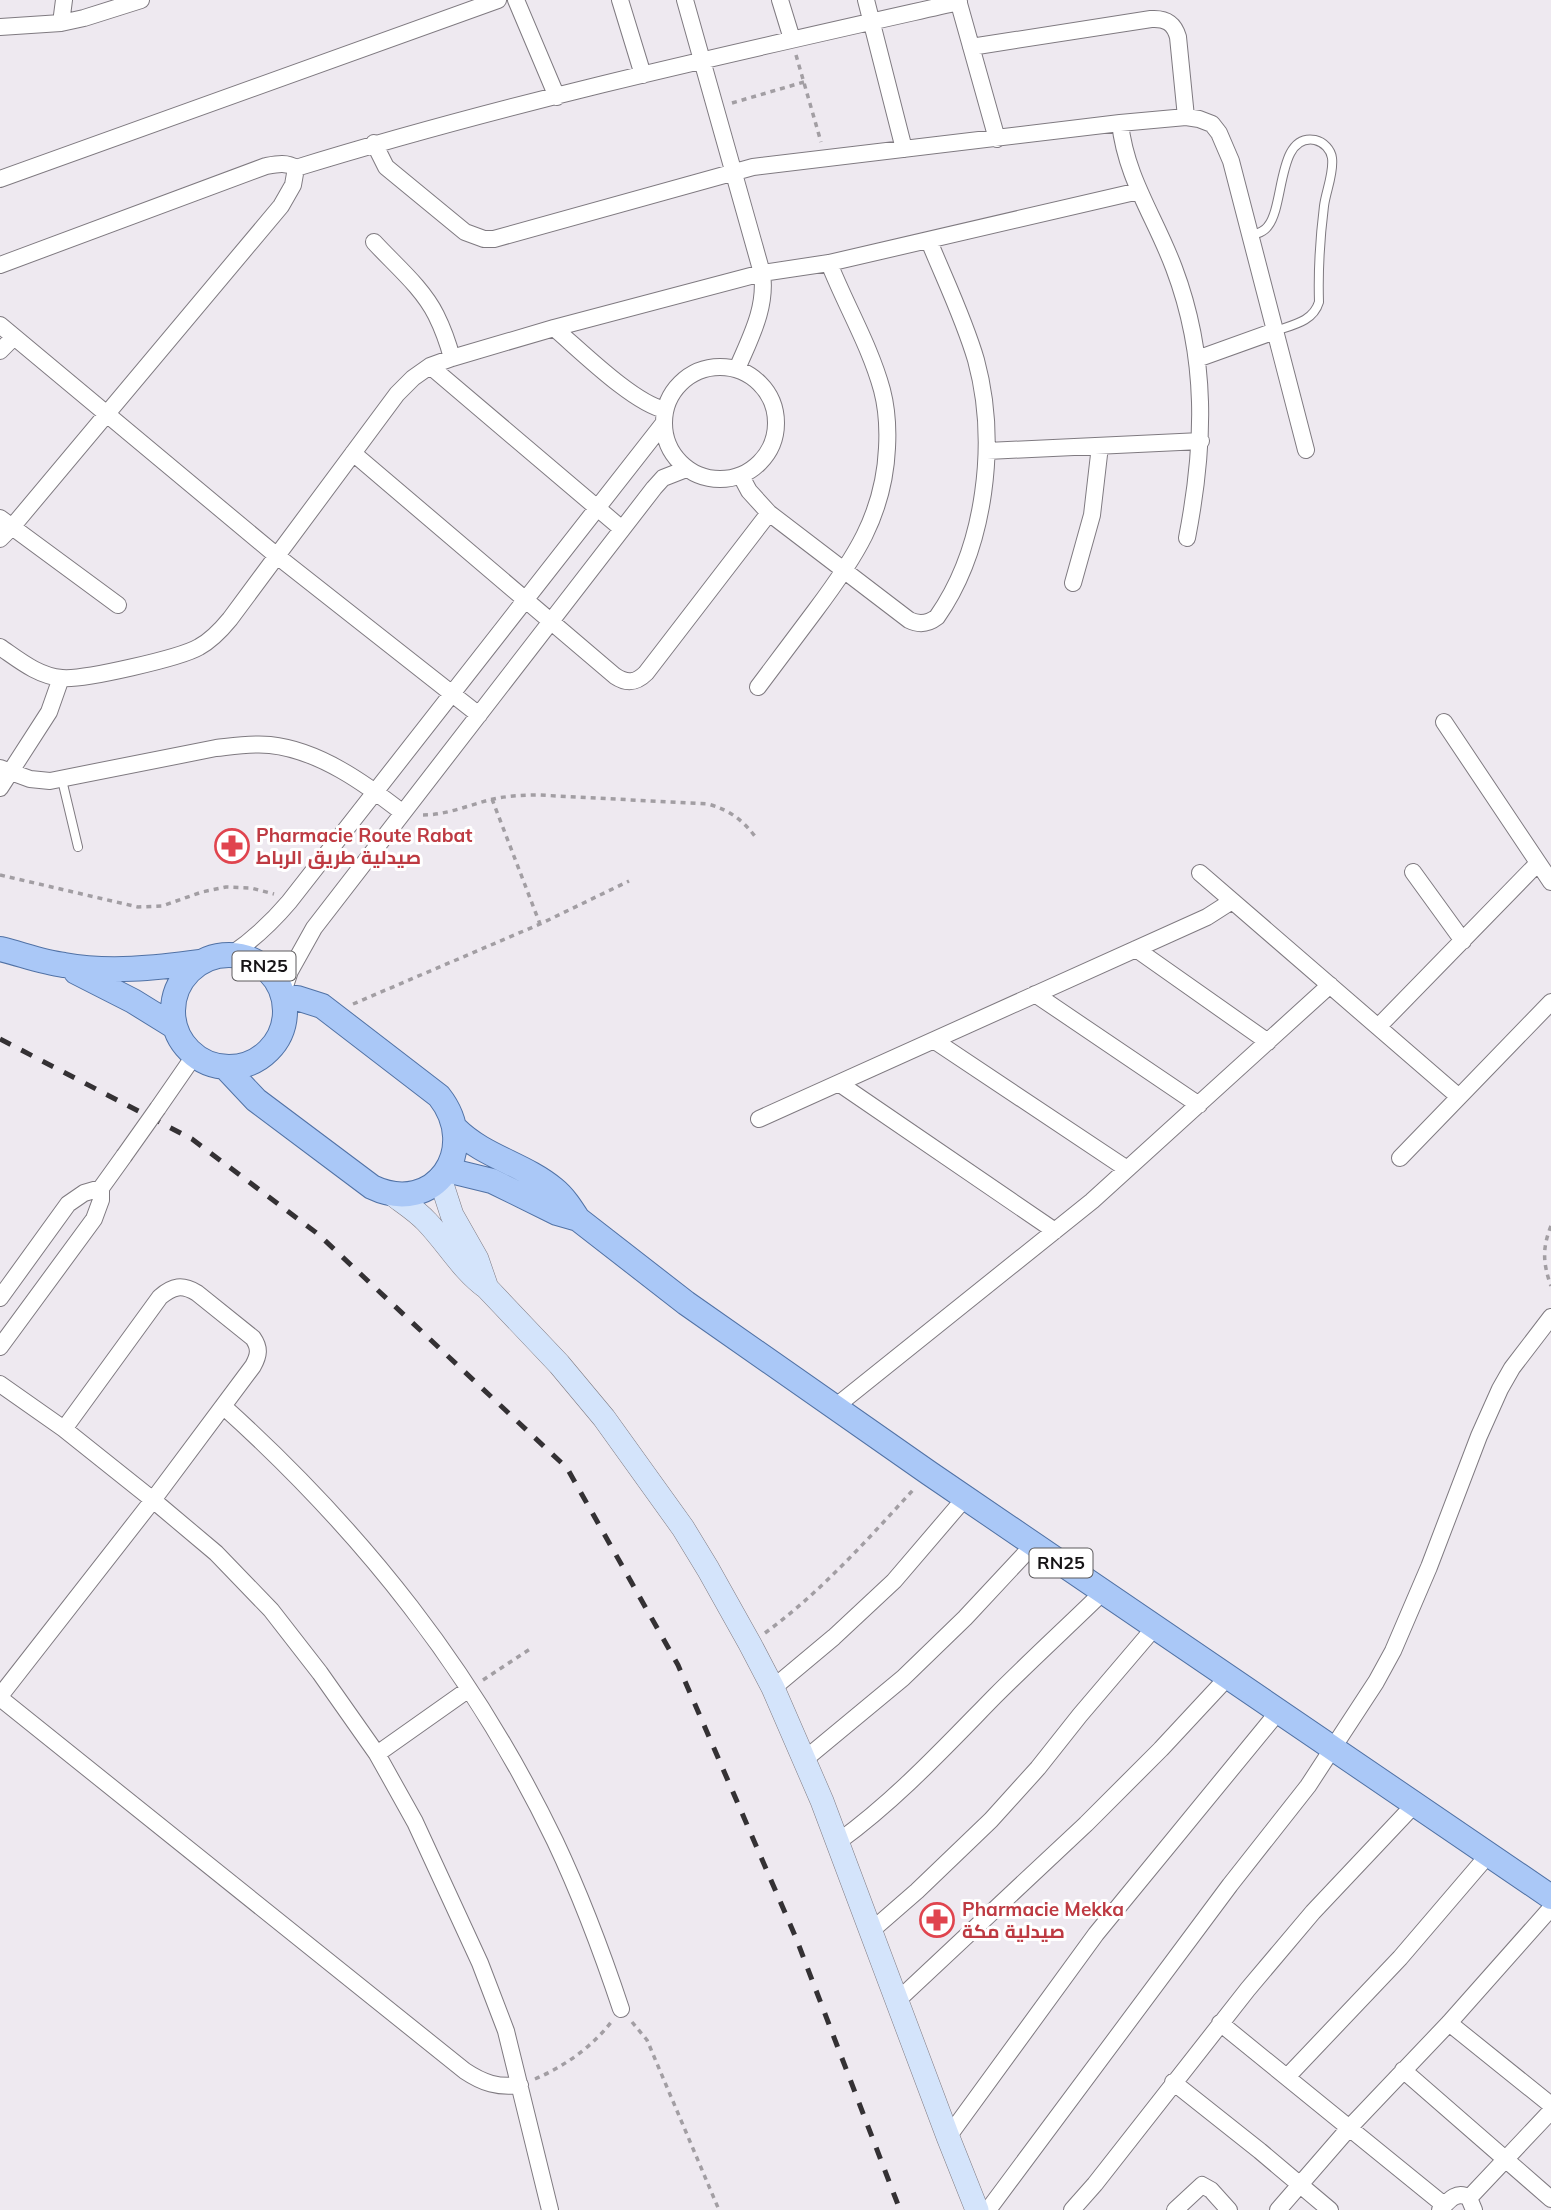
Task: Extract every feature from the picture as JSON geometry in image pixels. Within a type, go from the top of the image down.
[{"type":"main road","name":"RN25","points":[[0,949],[83,968],[142,968],[200,962],[232,954],[251,958],[267,968],[279,983],[286,1008],[282,1029],[264,1055],[246,1065],[225,1067]]},
{"type":"main road","points":[[175,1027],[173,1003],[177,990],[182,979],[200,962]]},
{"type":"main road","name":"RN25","points":[[62,965],[133,1001],[175,1027],[182,1042],[194,1056]]},
{"type":"main road","name":"RN25","points":[[283,995],[309,1000],[332,1013],[439,1096],[447,1106],[456,1129],[478,1147],[548,1184],[578,1219],[687,1303],[965,1498],[1551,1897]]},
{"type":"main road","points":[[194,1056],[212,1065],[225,1067],[245,1091],[267,1109],[372,1187],[392,1194],[421,1216],[470,1275],[487,1288],[559,1364],[604,1418],[682,1528],[750,1644],[773,1688],[804,1759],[977,2210]]},
{"type":"main road","points":[[392,1194],[413,1194],[432,1185],[443,1174],[454,1150],[456,1129]]},
{"type":"main road","name":"RN25","points":[[443,1174],[492,1181],[556,1213],[578,1219]]},
{"type":"main road","points":[[443,1174],[452,1215],[481,1268],[487,1288]]},
{"type":"street","points":[[61,23],[64,0]]},
{"type":"street","points":[[0,27],[61,23],[141,0]]},
{"type":"street","points":[[0,178],[498,0]]},
{"type":"street","points":[[516,0],[557,97]]},
{"type":"street","points":[[620,0],[643,75]]},
{"type":"street","points":[[685,0],[762,273],[762,305],[737,369]]},
{"type":"street","points":[[780,0],[792,39]]},
{"type":"street","points":[[866,0],[904,149]]},
{"type":"street","points":[[296,168],[374,144],[702,59],[958,1],[997,139]]},
{"type":"street","points":[[971,47],[1152,19],[1167,20],[1176,30],[1178,37],[1186,117]]},
{"type":"street","points":[[374,144],[392,173],[465,232],[484,239],[494,239],[753,167],[1120,123],[1199,118],[1212,124],[1219,133],[1231,161],[1306,450]]},
{"type":"street","points":[[1120,123],[1126,159],[1175,270],[1188,312],[1197,359],[1201,441],[1197,490],[1187,538]]},
{"type":"street","points":[[0,265],[267,166],[283,163],[296,168]]},
{"type":"street","points":[[0,539],[6,523],[106,414],[281,206],[293,185],[296,168]]},
{"type":"street","points":[[0,647],[31,667],[61,678],[95,675],[196,649],[223,628],[397,394],[413,377],[430,366],[554,328],[762,273],[829,263],[1139,191]]},
{"type":"street","points":[[741,476],[758,502],[769,513],[915,623],[927,623],[937,617],[956,584],[977,523],[987,451],[983,394],[976,363],[967,332],[929,241]]},
{"type":"street","points":[[374,242],[413,283],[435,313],[452,358]]},
{"type":"street","points":[[758,688],[845,570],[864,539],[878,504],[886,468],[888,430],[883,393],[871,356],[829,263]]},
{"type":"street","points":[[0,325],[277,556],[479,715]]},
{"type":"street","points":[[554,328],[664,417]]},
{"type":"street","points":[[1197,359],[1275,331]]},
{"type":"street","points":[[0,351],[14,337]]},
{"type":"street","points":[[430,366],[622,529]]},
{"type":"street","points":[[714,367],[737,369],[752,376],[765,388],[773,404],[776,421],[774,438],[767,454],[756,467],[741,476],[713,480],[686,469],[669,450],[664,417],[670,395],[692,373],[714,367]]},
{"type":"street","points":[[232,954],[254,939],[289,902],[596,509],[664,417]]},
{"type":"street","points":[[987,451],[1201,441]]},
{"type":"street","points":[[1073,583],[1092,515],[1100,446]]},
{"type":"street","points":[[353,453],[624,682],[636,681],[646,673],[769,513]]},
{"type":"street","points":[[283,995],[290,971],[314,928],[663,478],[686,469]]},
{"type":"street","points":[[6,523],[118,605]]},
{"type":"street","points":[[0,788],[5,771],[49,712],[61,678]]},
{"type":"street","points":[[1444,722],[1551,882]]},
{"type":"street","points":[[5,771],[30,779],[62,780],[216,748],[271,745],[299,751],[327,763],[376,792],[403,813]]},
{"type":"street","points":[[1378,1027],[1538,863]]},
{"type":"street","points":[[1413,872],[1463,941]]},
{"type":"street","points":[[1200,873],[1459,1097]]},
{"type":"street","points":[[759,1119],[1207,917],[1232,901]]},
{"type":"street","points":[[1136,949],[1268,1042]]},
{"type":"street","points":[[835,1408],[1128,1169],[1330,985]]},
{"type":"street","points":[[1035,994],[1199,1105]]},
{"type":"street","points":[[1400,1158],[1551,1002]]},
{"type":"street","points":[[935,1041],[1128,1169]]},
{"type":"street","points":[[0,1347],[94,1219],[101,1188],[194,1056]]},
{"type":"street","points":[[841,1084],[1055,1231]]},
{"type":"street","points":[[0,1298],[68,1204],[83,1192],[101,1188]]},
{"type":"street","points":[[64,1429],[160,1297],[170,1289],[188,1287],[253,1338],[258,1345],[257,1359],[253,1366],[0,1697],[465,2071],[489,2084],[507,2087],[520,2085]]},
{"type":"street","points":[[988,2210],[1230,1885],[1308,1786],[1376,1682],[1393,1651],[1429,1567],[1500,1389],[1512,1367],[1551,1317]]},
{"type":"street","points":[[0,1384],[64,1429],[216,1553],[271,1610],[320,1673],[377,1754],[415,1822],[480,1963],[506,2031],[550,2210]]},
{"type":"street","points":[[223,1406],[304,1483],[355,1537],[433,1634],[470,1689],[555,1842],[593,1930],[621,2009]]},
{"type":"street","points":[[773,1688],[834,1637],[894,1581],[965,1498]]},
{"type":"street","points":[[804,1759],[902,1678],[965,1618],[1034,1544]]},
{"type":"street","points":[[838,1842],[874,1816],[900,1792],[1103,1592]]},
{"type":"street","points":[[871,1931],[991,1820],[1038,1768],[1155,1627]]},
{"type":"street","points":[[897,2001],[1086,1824],[1228,1677]]},
{"type":"street","points":[[377,1754],[470,1689]]},
{"type":"street","points":[[948,2137],[1096,1934],[1278,1712]]},
{"type":"street","points":[[1072,2210],[1220,2023],[1313,1912],[1414,1805]]},
{"type":"street","points":[[1287,2077],[1400,1958],[1489,1854]]},
{"type":"street","points":[[1278,2210],[1350,2127],[1449,2023],[1551,1908]]},
{"type":"street","points":[[1220,2023],[1350,2127],[1442,2208],[1456,2195],[1463,2194],[1471,2204],[1504,2160],[1551,2111]]},
{"type":"street","points":[[1449,2023],[1551,2105]]},
{"type":"street","points":[[1403,2070],[1551,2199]]},
{"type":"street","points":[[1173,2082],[1330,2210]]},
{"type":"street","points":[[1175,2210],[1202,2185],[1211,2190],[1229,2210]]},
{"type":"lane","points":[[1250,236],[1264,230],[1273,218],[1288,158],[1295,146],[1300,142],[1314,140],[1326,146],[1332,165],[1321,233],[1317,308],[1305,320],[1275,331]]},
{"type":"lane","points":[[62,780],[78,847]]},
{"type":"path","points":[[792,39],[826,158]]},
{"type":"path","points":[[716,108],[804,82]]},
{"type":"path","points":[[403,813],[443,813],[492,800],[539,794],[708,804],[738,817],[757,839]]},
{"type":"path","points":[[492,800],[540,923]]},
{"type":"path","points":[[0,875],[138,907],[162,906],[226,887],[251,888],[289,902]]},
{"type":"path","points":[[332,1013],[540,923],[629,881]]},
{"type":"path","points":[[1551,1226],[1543,1254],[1544,1268],[1551,1286]]},
{"type":"path","points":[[750,1644],[788,1616],[846,1562],[929,1473]]},
{"type":"path","points":[[470,1689],[533,1647]]},
{"type":"path","points":[[520,2085],[550,2073],[577,2055],[602,2034],[621,2009],[647,2040],[719,2210]]},
{"type":"railway","points":[[0,1039],[192,1139],[318,1234],[567,1468],[678,1665],[796,1938],[900,2210]]},
{"type":"place","name":"Pharmacie Route Rabat صيدلية طريق الرباط","points":[[232,846]]},
{"type":"place","name":"Pharmacie Mekka صيدلية مكة","points":[[937,1920]]}]
